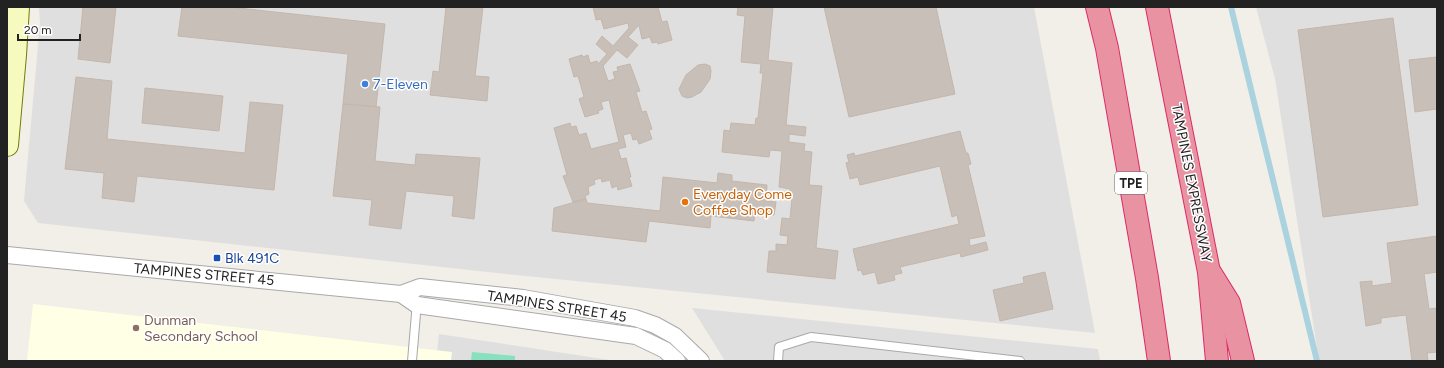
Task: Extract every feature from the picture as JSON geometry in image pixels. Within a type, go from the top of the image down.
[{"type":"highway","name":"TPE","points":[[1097,7],[1107,48],[1146,270],[1158,361]]},
{"type":"highway","name":"TAMPINES EXPRESSWAY","points":[[1157,7],[1209,272],[1217,361]]},
{"type":"highway","points":[[1209,272],[1229,303],[1243,361]]},
{"type":"main road","points":[[7,145],[16,55],[18,7]]},
{"type":"street","name":"TAMPINES STREET 45","points":[[7,255],[401,294],[418,287],[523,298],[635,318],[655,324],[675,336],[701,361]]},
{"type":"street","name":"TAMPINES STREET 45","points":[[401,294],[417,305],[636,336],[665,350],[677,361]]},
{"type":"lane","points":[[412,361],[418,287]]},
{"type":"lane","points":[[778,361],[779,347],[811,337],[1020,361]]},
{"type":"shaded area","points":[[39,7],[1034,7],[1095,333],[506,274],[38,223],[24,201],[40,23]]},
{"type":"shaded area","points":[[1256,7],[1437,7],[1437,361],[1319,361],[1275,79]]},
{"type":"shaded area","name":"Dunman Secondary School","points":[[33,304],[452,352],[451,361],[27,361]]},
{"type":"shaded area","points":[[692,308],[1098,349],[1100,361],[725,361]]},
{"type":"shaded area","points":[[439,334],[616,361],[436,361]]},
{"type":"green space","points":[[472,352],[515,356],[515,361],[471,361]]},
{"type":"building","points":[[83,7],[116,7],[110,63],[78,59]]},
{"type":"building","points":[[182,7],[229,7],[385,24],[376,107],[343,104],[348,54],[178,36]]},
{"type":"building","points":[[446,7],[483,7],[475,76],[489,77],[487,101],[430,95],[433,71],[439,72]]},
{"type":"building","points":[[593,7],[658,7],[662,22],[667,21],[672,40],[658,44],[657,42],[652,43],[650,37],[642,39],[639,25],[628,37],[638,45],[627,58],[617,50],[603,66],[608,81],[615,79],[613,72],[618,71],[617,67],[630,64],[640,91],[636,92],[642,112],[646,111],[652,129],[649,130],[652,139],[639,144],[637,139],[633,140],[631,133],[623,135],[626,147],[618,149],[621,159],[626,158],[632,186],[618,190],[617,186],[612,188],[610,180],[602,182],[601,178],[594,180],[595,184],[588,187],[589,194],[585,196],[586,199],[573,202],[563,176],[567,175],[554,128],[570,123],[571,127],[576,126],[579,135],[586,133],[591,149],[619,142],[609,100],[601,102],[603,109],[598,111],[599,113],[585,117],[579,99],[584,97],[578,76],[574,77],[569,59],[582,55],[583,57],[588,55],[590,63],[597,61],[598,64],[607,54],[596,44],[602,36],[613,46],[629,28],[628,23],[604,29],[601,19],[596,20]]},
{"type":"building","points":[[738,7],[773,7],[768,60],[792,63],[786,125],[806,127],[805,136],[789,134],[789,142],[805,144],[804,151],[812,152],[809,185],[822,186],[816,248],[838,251],[835,279],[767,272],[769,251],[776,251],[776,244],[787,245],[788,236],[780,235],[782,218],[790,219],[792,198],[789,198],[790,189],[779,187],[782,151],[770,150],[769,157],[722,152],[724,130],[730,131],[731,123],[755,125],[756,118],[758,118],[763,73],[760,73],[761,64],[741,62],[745,16],[737,15]]},
{"type":"building","points":[[824,7],[936,7],[955,94],[849,117]]},
{"type":"building","points":[[1393,18],[1418,205],[1323,217],[1298,30]]},
{"type":"building","points":[[1437,57],[1437,109],[1415,112],[1409,60]]},
{"type":"building","points":[[705,64],[710,66],[710,79],[701,92],[692,97],[687,98],[682,96],[679,89],[686,75],[698,65]]},
{"type":"building","points":[[76,77],[112,81],[107,139],[245,153],[250,102],[283,105],[274,190],[137,176],[134,202],[102,198],[104,173],[65,169]]},
{"type":"building","points":[[145,88],[223,96],[219,131],[142,123]]},
{"type":"building","points":[[343,104],[380,107],[375,161],[415,165],[416,154],[480,158],[474,219],[452,216],[454,196],[406,191],[401,229],[369,225],[372,200],[333,196]]},
{"type":"building","points":[[960,131],[966,153],[968,153],[971,164],[968,165],[985,236],[969,239],[970,246],[986,242],[988,250],[961,257],[960,253],[900,267],[902,273],[894,275],[895,280],[878,284],[875,272],[863,275],[861,270],[858,271],[853,249],[959,224],[957,215],[952,217],[940,166],[860,185],[858,177],[850,179],[846,163],[849,162],[847,155],[854,153],[855,156]]},
{"type":"building","points":[[718,173],[732,175],[732,181],[767,185],[766,201],[776,202],[774,215],[755,213],[754,221],[711,216],[710,228],[649,221],[646,242],[552,231],[554,208],[586,199],[587,203],[660,211],[663,177],[717,183]]},
{"type":"building","points":[[1437,236],[1437,272],[1424,274],[1429,309],[1437,308],[1437,352],[1427,353],[1428,361],[1412,361],[1406,315],[1381,318],[1381,323],[1366,326],[1360,282],[1372,281],[1372,286],[1392,283],[1387,243]]},
{"type":"building","points":[[1045,272],[1053,309],[1000,321],[993,290],[1024,283],[1023,277]]},
{"type":"waterway","points":[[1231,7],[1317,361]]},
{"type":"place","name":"7-Eleven","points":[[365,84]]},
{"type":"place","name":"Everyday Come Coffee Shop","points":[[685,202]]},
{"type":"place","name":"Blk 491C","points":[[217,258]]},
{"type":"place","name":"Dunman Secondary School","points":[[136,328]]}]
